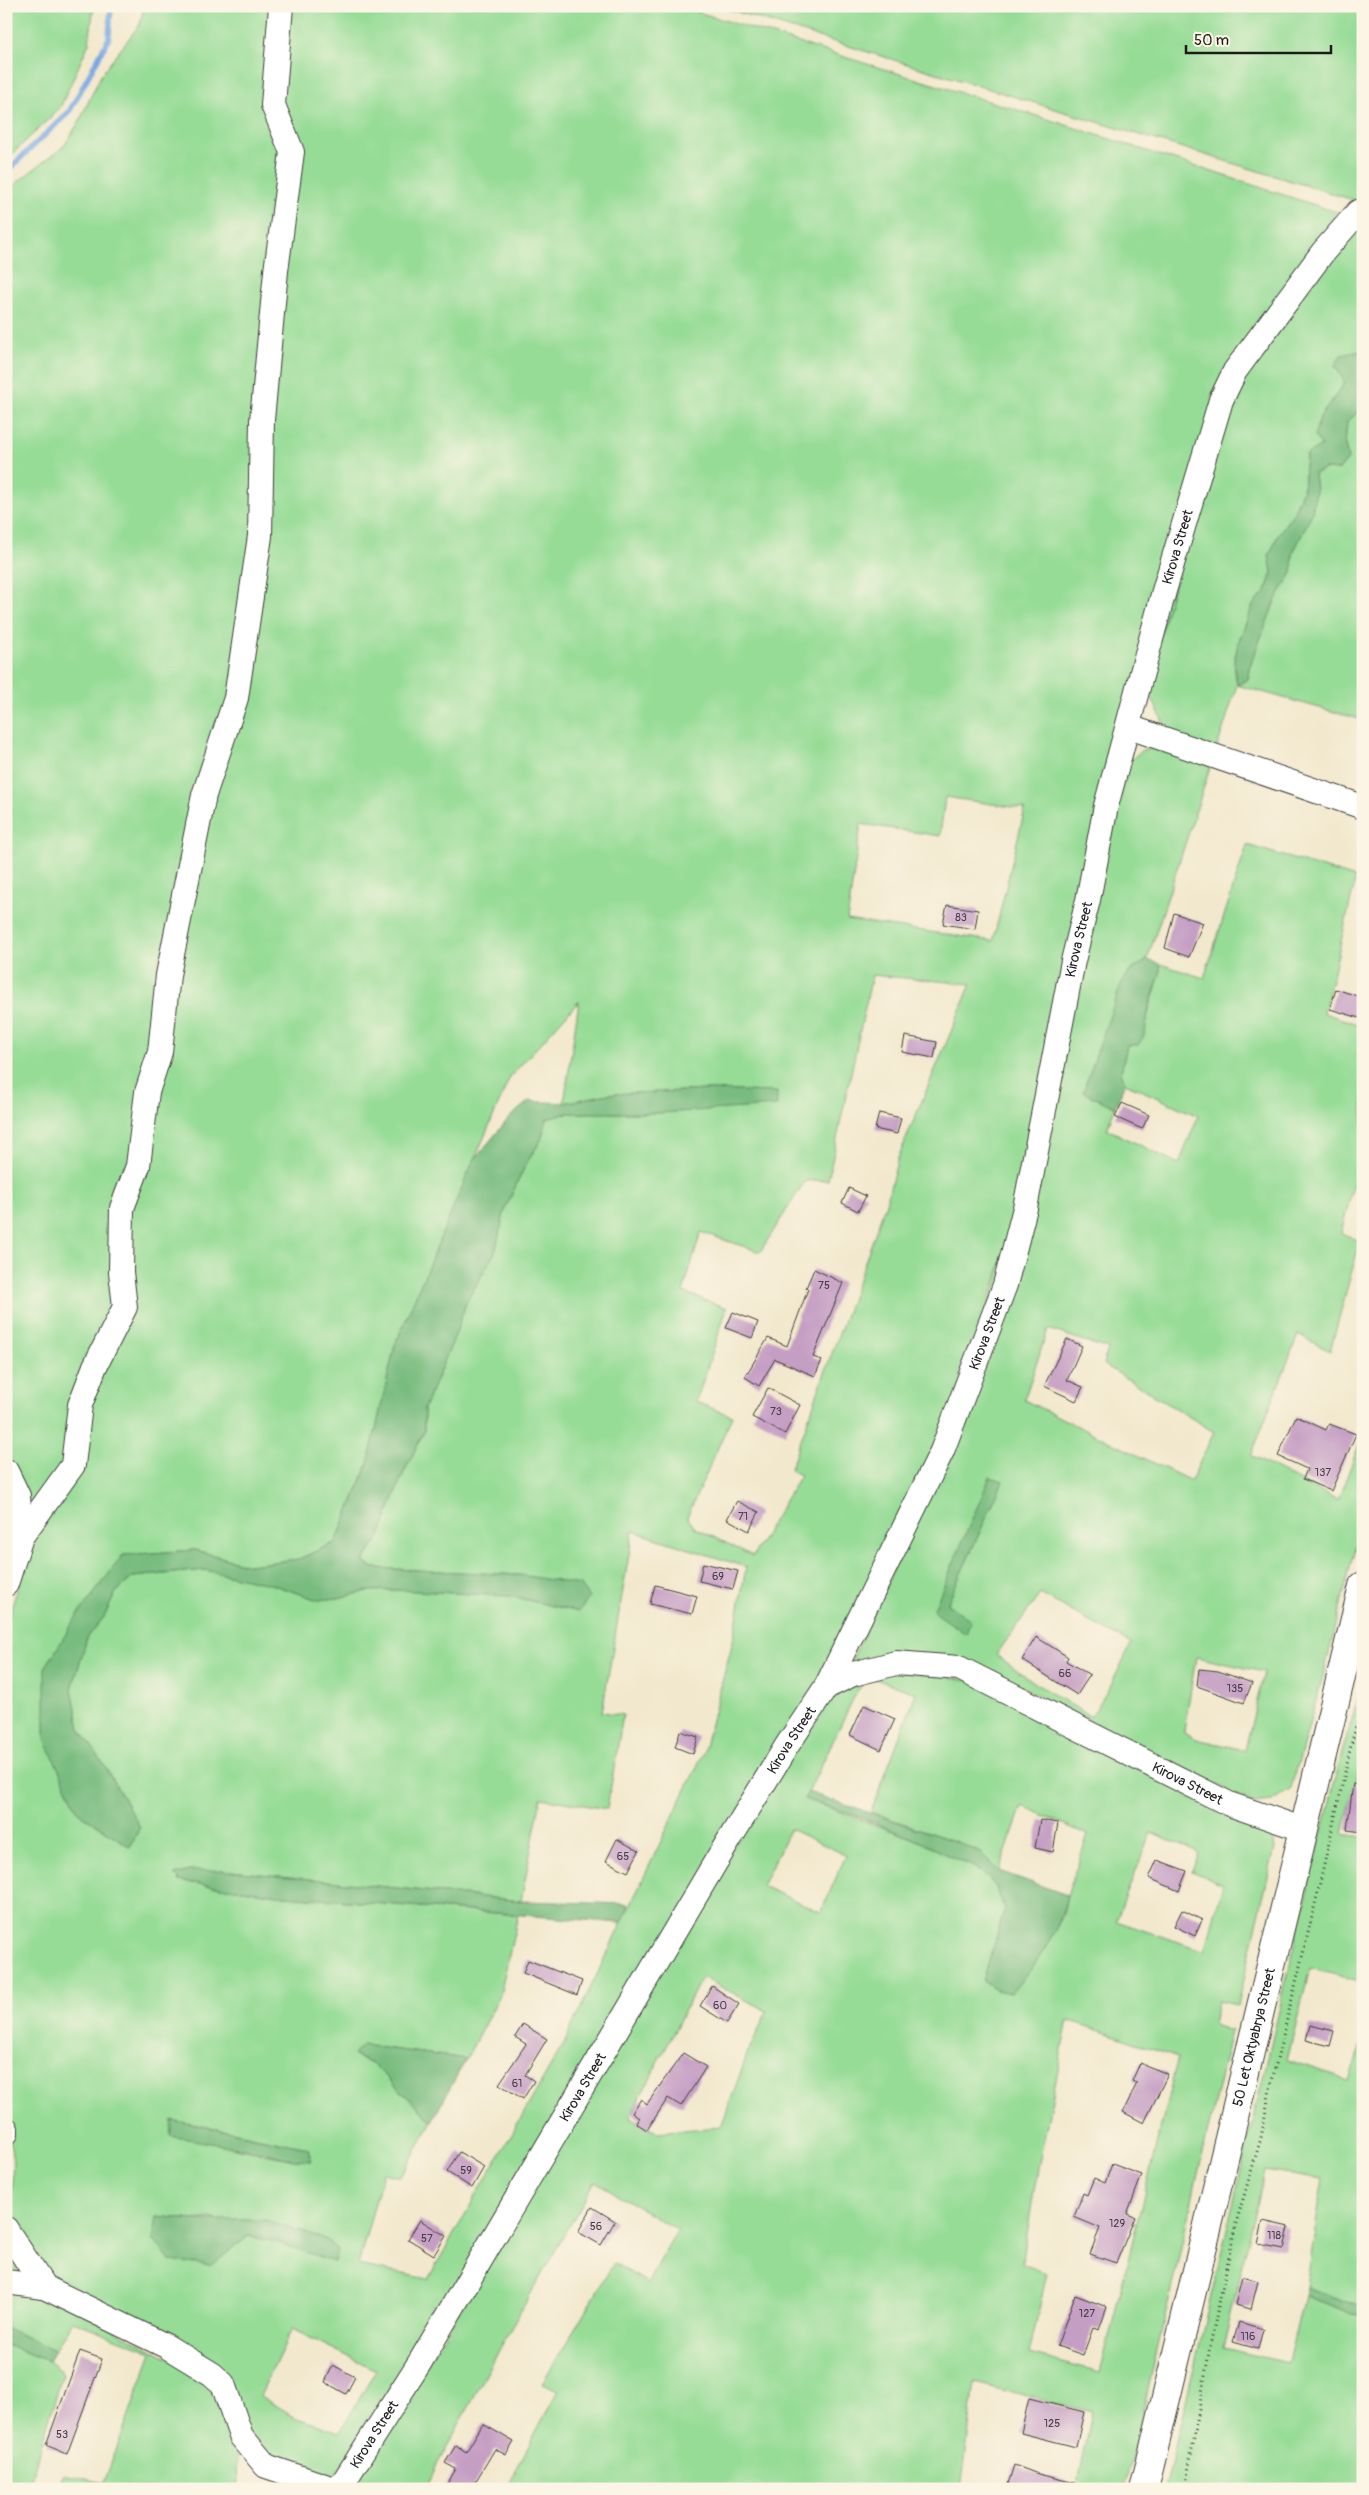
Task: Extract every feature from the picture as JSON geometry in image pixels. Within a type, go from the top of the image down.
[{"type":"main road","name":"50 Let Oktyabrya Street","points":[[1144,2489],[1302,1829],[1355,1649],[1363,1586]]},
{"type":"street","points":[[6,1584],[21,1537],[73,1464],[80,1405],[95,1366],[125,1308],[121,1272],[122,1208],[138,1166],[147,1092],[160,1052],[168,976],[204,795],[236,698],[260,536],[262,420],[276,270],[292,152],[273,105],[281,6]]},
{"type":"street","name":"Kirova Street","points":[[339,2489],[420,2362],[715,1863],[786,1747],[826,1687],[942,1451],[1005,1285],[1027,1198],[1073,960],[1088,900],[1106,806],[1164,591],[1221,400],[1235,371],[1322,252],[1358,212]]},
{"type":"street","points":[[1128,727],[1363,807]]},
{"type":"street","points":[[6,1471],[18,1496],[21,1537]]},
{"type":"street","name":"Kirova Street","points":[[826,1687],[853,1674],[896,1663],[959,1668],[1229,1804],[1302,1829]]},
{"type":"street","points":[[6,2229],[44,2287]]},
{"type":"street","points":[[6,2282],[44,2287],[166,2346],[212,2374],[222,2384],[241,2436],[266,2466],[334,2489]]},
{"type":"path","points":[[1185,2489],[1211,2341],[1236,2222],[1261,2138],[1276,2060],[1316,1904],[1352,1741],[1363,1705]]},
{"type":"green space","points":[[6,6],[94,6],[89,43],[60,108],[6,160]]},
{"type":"green space","points":[[144,6],[678,6],[1060,123],[1346,215],[1226,373],[1018,1206],[979,1335],[938,1446],[831,1665],[574,2095],[333,2479],[269,2461],[243,2429],[227,2378],[61,2290],[16,2235],[11,2202],[13,2162],[6,2111],[6,1833],[11,1753],[6,1730],[6,1625],[39,1522],[68,1462],[30,1511],[6,1463],[6,191],[64,146],[79,122],[101,75],[140,24]],"holes":[[[945,797],[1025,809],[993,941],[847,920],[861,824],[940,836]],[[872,975],[971,984],[898,1158],[886,1203],[790,1470],[800,1475],[753,1556],[695,1528],[687,1517],[732,1416],[696,1402],[727,1308],[683,1292],[701,1232],[760,1252],[805,1181],[828,1180]],[[579,1001],[564,1103],[608,1094],[709,1090],[777,1093],[660,1113],[568,1113],[547,1119],[541,1140],[525,1166],[505,1209],[495,1252],[466,1303],[455,1336],[424,1408],[424,1431],[400,1481],[380,1536],[363,1562],[374,1568],[521,1575],[579,1611],[509,1596],[398,1590],[368,1591],[338,1598],[318,1600],[274,1585],[205,1570],[133,1577],[116,1592],[104,1617],[87,1638],[72,1689],[80,1729],[101,1760],[140,1827],[130,1847],[78,1812],[45,1668],[123,1555],[195,1550],[249,1565],[299,1559],[336,1542],[368,1464],[395,1345],[510,1077]],[[633,1531],[746,1567],[734,1637],[703,1754],[563,2045],[428,2279],[358,2265],[383,2173],[401,2177],[432,2121],[372,2063],[354,2056],[362,2045],[466,2059],[500,1995],[518,1915],[285,1896],[179,1881],[179,1878],[222,1870],[521,1901],[541,1798],[607,1809],[623,1715],[602,1712]],[[194,2124],[308,2148],[311,2160],[294,2160],[234,2148]],[[157,2216],[193,2220],[211,2218],[277,2242],[248,2236],[239,2244]],[[292,2329],[376,2370],[340,2432],[297,2418],[260,2396]]]},
{"type":"green space","points":[[717,6],[1363,6],[1363,203]]},
{"type":"green space","points":[[1360,224],[1363,225],[1363,352],[1355,352],[1341,374],[1345,383],[1320,417],[1322,446],[1306,455],[1303,489],[1294,512],[1278,535],[1269,556],[1272,572],[1266,591],[1253,605],[1239,641],[1234,661],[1237,685],[1216,751],[1183,740],[1163,722],[1148,689],[1152,657],[1240,374]]},
{"type":"green space","points":[[1363,352],[1363,366],[1358,383],[1363,385],[1363,407],[1347,422],[1345,444],[1348,459],[1339,470],[1324,469],[1314,474],[1316,490],[1312,513],[1293,553],[1292,573],[1276,599],[1249,668],[1248,679],[1237,685],[1234,661],[1239,641],[1253,605],[1266,591],[1272,572],[1269,556],[1278,535],[1294,512],[1303,489],[1306,455],[1322,446],[1314,436],[1320,417],[1345,383],[1335,365],[1341,355]]},
{"type":"green space","points":[[1363,407],[1363,720],[1237,685],[1248,679],[1249,668],[1276,599],[1292,573],[1293,553],[1312,513],[1316,490],[1314,474],[1324,469],[1339,470],[1348,459],[1345,444],[1347,422]]},
{"type":"green space","points":[[1156,748],[1212,762],[1147,960],[1130,971],[1083,1092],[1115,1107],[1107,1129],[1179,1164],[1198,1116],[1125,1083],[1121,1072],[1127,1045],[1145,1034],[1147,1016],[1158,982],[1160,964],[1204,978],[1247,845],[1356,878],[1324,1013],[1363,1026],[1363,1146],[1341,1233],[1360,1241],[1330,1351],[1298,1335],[1251,1456],[1338,1500],[1363,1434],[1363,1515],[1324,1673],[1291,1788],[1272,1801],[1253,1803],[1018,1685],[849,1666],[962,1422],[1125,765],[1142,750]],"holes":[[[1048,1329],[1108,1349],[1103,1364],[1214,1432],[1191,1481],[1024,1400]],[[990,1477],[1003,1481],[947,1604]],[[1040,1594],[1131,1644],[1112,1683],[1091,1717],[1038,1685],[996,1655]],[[1196,1657],[1264,1672],[1245,1750],[1196,1739],[1184,1731]]]},
{"type":"green space","points":[[1147,960],[1160,964],[1160,975],[1149,1006],[1145,1034],[1138,1045],[1127,1045],[1121,1072],[1125,1083],[1115,1107],[1083,1092],[1121,984],[1130,971]]},
{"type":"green space","points":[[709,1090],[777,1092],[777,1106],[660,1113],[568,1113],[547,1119],[541,1140],[525,1166],[505,1209],[495,1252],[466,1303],[455,1336],[424,1408],[424,1431],[400,1481],[380,1536],[363,1562],[374,1568],[521,1575],[581,1585],[589,1598],[579,1612],[509,1596],[398,1590],[368,1591],[338,1598],[318,1600],[274,1585],[205,1570],[133,1577],[116,1592],[104,1617],[87,1638],[72,1689],[80,1729],[101,1760],[140,1827],[130,1847],[78,1812],[45,1739],[45,1668],[77,1616],[123,1555],[195,1550],[249,1565],[299,1559],[336,1542],[368,1464],[395,1345],[473,1161],[510,1117],[529,1101],[564,1103],[608,1094]]},
{"type":"green space","points":[[990,1477],[1003,1481],[947,1604],[971,1620],[966,1634],[933,1611]]},
{"type":"green space","points":[[928,1666],[959,1673],[1097,1748],[1199,1799],[1254,1819],[1271,1832],[1275,1847],[1238,2005],[1218,2001],[1213,2025],[1231,2031],[1125,2489],[1077,2489],[1092,2412],[975,2383],[961,2489],[506,2489],[558,2390],[542,2383],[614,2263],[648,2283],[677,2230],[595,2181],[510,2330],[424,2489],[345,2489],[426,2366],[598,2079],[679,1934],[813,1717],[846,1687],[882,1669]],"holes":[[[875,1679],[916,1693],[871,1812],[960,1843],[982,1854],[999,1871],[1022,1806],[1088,1835],[1067,1895],[1063,1915],[1046,1947],[1011,1993],[996,1990],[983,1981],[1005,1909],[996,1887],[982,1871],[914,1839],[805,1799],[856,1693],[863,1684]],[[790,1829],[846,1855],[821,1912],[762,1886]],[[1151,1832],[1199,1853],[1192,1871],[1223,1884],[1205,1951],[1116,1921]],[[702,1977],[767,2011],[748,2052],[721,2127],[656,2132],[630,2117]],[[1068,2020],[1178,2057],[1100,2373],[1029,2354],[1047,2273],[1022,2264],[1037,2173]]]},
{"type":"green space","points":[[1363,1682],[1363,1751],[1343,1834],[1363,1837],[1363,1982],[1310,1968],[1287,2060],[1349,2080],[1363,2039],[1363,2308],[1306,2287],[1323,2179],[1265,2170],[1223,2348],[1288,2363],[1304,2296],[1363,2317],[1363,2477],[1360,2489],[1165,2489],[1341,1756]]},
{"type":"green space","points":[[808,1792],[960,1843],[982,1854],[999,1871],[1067,1895],[1064,1909],[1053,1935],[1038,1959],[1011,1993],[996,1990],[983,1981],[1005,1909],[996,1887],[982,1871],[914,1839],[860,1817],[804,1799]]},
{"type":"green space","points":[[222,1870],[521,1901],[629,1904],[621,1923],[285,1896],[179,1881],[179,1878],[174,1875],[189,1871]]},
{"type":"green space","points":[[362,2045],[466,2059],[432,2121],[372,2063],[353,2055]]},
{"type":"green space","points":[[172,2120],[308,2148],[311,2161],[294,2160],[262,2152],[170,2136]]},
{"type":"green space","points":[[157,2216],[193,2220],[266,2220],[323,2238],[338,2249],[334,2262],[277,2242],[248,2236],[211,2266],[170,2261],[153,2239]]},
{"type":"green space","points":[[6,2235],[36,2281],[6,2277]]},
{"type":"green space","points":[[6,2287],[44,2293],[212,2381],[236,2441],[238,2489],[55,2489],[63,2474],[104,2483],[152,2352],[73,2321],[55,2350],[6,2328]]},
{"type":"green space","points":[[1306,2287],[1363,2308],[1363,2317],[1304,2296]]},
{"type":"green space","points":[[6,2328],[55,2350],[48,2361],[6,2345]]},
{"type":"green space","points":[[6,2345],[48,2361],[63,2373],[28,2489],[6,2489]]},
{"type":"building","points":[[947,905],[978,910],[975,929],[943,924]]},
{"type":"building","points":[[1174,913],[1203,923],[1189,957],[1165,948]]},
{"type":"building","points":[[1336,989],[1363,998],[1363,1019],[1330,1009]]},
{"type":"building","points":[[905,1036],[937,1042],[934,1058],[902,1052]]},
{"type":"building","points":[[1122,1103],[1149,1115],[1142,1129],[1115,1117]]},
{"type":"building","points":[[879,1113],[901,1118],[897,1134],[875,1129]]},
{"type":"building","points":[[849,1188],[866,1196],[858,1211],[842,1203]]},
{"type":"building","points":[[814,1269],[843,1283],[813,1357],[822,1360],[815,1376],[775,1359],[759,1386],[745,1377],[768,1338],[787,1346]]},
{"type":"building","points":[[733,1312],[758,1322],[752,1338],[726,1328]]},
{"type":"building","points":[[1067,1339],[1082,1346],[1067,1380],[1083,1387],[1076,1401],[1044,1386]]},
{"type":"building","points":[[768,1388],[800,1405],[785,1434],[752,1417]]},
{"type":"building","points":[[1296,1416],[1326,1430],[1329,1424],[1356,1434],[1331,1491],[1303,1479],[1307,1469],[1278,1456]]},
{"type":"building","points":[[737,1501],[759,1512],[749,1531],[727,1519]]},
{"type":"building","points":[[703,1563],[738,1571],[733,1589],[699,1581]]},
{"type":"building","points":[[655,1585],[697,1596],[692,1614],[650,1604]]},
{"type":"building","points":[[1036,1637],[1068,1657],[1066,1661],[1090,1675],[1077,1695],[1022,1660]]},
{"type":"building","points":[[1199,1669],[1218,1671],[1252,1683],[1244,1703],[1197,1686]]},
{"type":"building","points":[[864,1705],[895,1719],[881,1750],[850,1735]]},
{"type":"building","points":[[680,1731],[698,1737],[693,1754],[675,1747]]},
{"type":"building","points":[[1353,1784],[1363,1785],[1363,1832],[1347,1830]]},
{"type":"building","points":[[1040,1820],[1058,1823],[1053,1852],[1035,1848]]},
{"type":"building","points":[[617,1839],[639,1851],[628,1872],[606,1861]]},
{"type":"building","points":[[1157,1860],[1187,1871],[1179,1891],[1149,1878]]},
{"type":"building","points":[[1182,1910],[1202,1920],[1195,1936],[1174,1926]]},
{"type":"building","points":[[528,1960],[582,1981],[577,1995],[523,1973]]},
{"type":"building","points":[[712,1986],[739,2004],[727,2023],[700,2006]]},
{"type":"building","points":[[523,2024],[547,2039],[525,2075],[534,2081],[523,2099],[499,2084],[526,2044],[515,2037]]},
{"type":"building","points":[[1310,2025],[1334,2031],[1330,2046],[1306,2040]]},
{"type":"building","points":[[683,2053],[706,2067],[681,2106],[668,2098],[647,2130],[636,2123],[639,2118],[632,2113],[641,2099],[647,2104]]},
{"type":"building","points":[[1140,2063],[1168,2074],[1144,2123],[1123,2112],[1137,2083],[1132,2081]]},
{"type":"building","points":[[459,2152],[484,2167],[472,2188],[447,2172]]},
{"type":"building","points":[[1112,2164],[1142,2175],[1127,2214],[1135,2217],[1116,2263],[1090,2254],[1100,2228],[1074,2217],[1083,2193],[1087,2195],[1094,2178],[1105,2183]]},
{"type":"building","points":[[592,2207],[615,2221],[601,2245],[578,2232]]},
{"type":"building","points":[[420,2220],[446,2236],[434,2255],[408,2239]]},
{"type":"building","points":[[1263,2221],[1289,2227],[1284,2249],[1258,2244]]},
{"type":"building","points":[[1242,2277],[1258,2281],[1251,2309],[1235,2305]]},
{"type":"building","points":[[1075,2295],[1107,2307],[1099,2330],[1093,2328],[1083,2355],[1057,2346]]},
{"type":"building","points":[[1239,2322],[1263,2329],[1258,2349],[1233,2342]]},
{"type":"building","points":[[80,2351],[102,2359],[67,2454],[46,2445]]},
{"type":"building","points":[[333,2365],[355,2377],[346,2394],[325,2382]]},
{"type":"building","points":[[1029,2398],[1084,2412],[1076,2447],[1021,2433]]},
{"type":"building","points":[[483,2424],[514,2442],[506,2455],[495,2449],[471,2489],[444,2489],[456,2469],[445,2463],[456,2445],[466,2452]]},
{"type":"building","points":[[1014,2465],[1038,2474],[1075,2483],[1074,2489],[1023,2489],[1008,2484]]},
{"type":"waterway","points":[[6,172],[69,112],[109,38],[111,6]]}]
